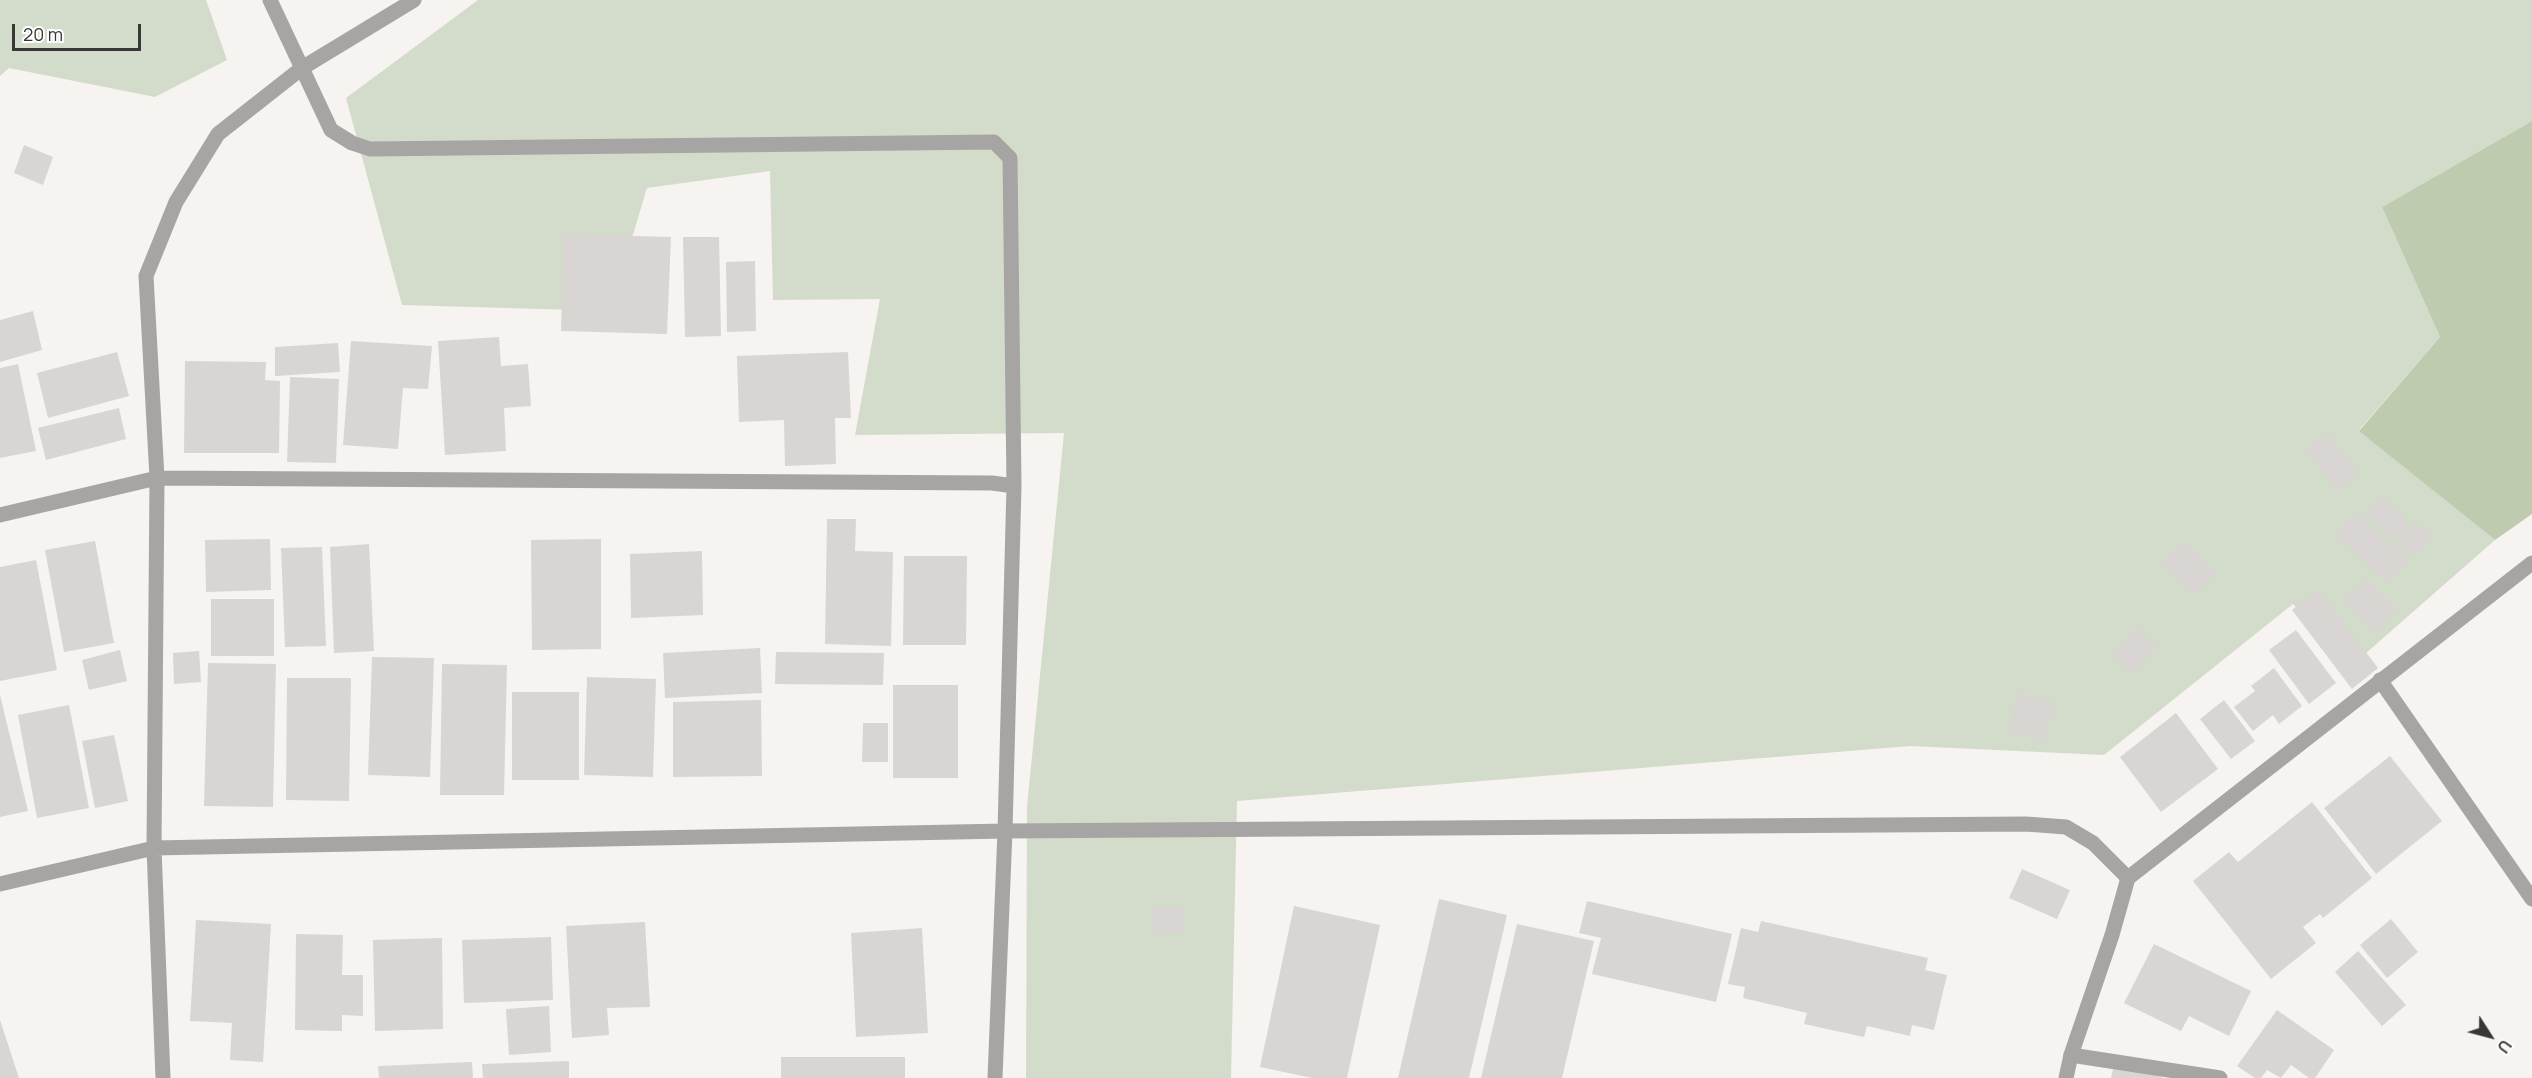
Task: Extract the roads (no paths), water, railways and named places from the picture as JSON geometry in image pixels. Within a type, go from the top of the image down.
[{"type":"street","points":[[270,0],[331,130],[352,143],[370,149],[994,142],[1010,158],[1014,486],[1005,831],[995,1078]]},
{"type":"street","points":[[164,1078],[154,848],[157,478],[146,276],[176,202],[218,134],[302,68],[414,0]]},
{"type":"street","points":[[0,515],[157,478],[992,483],[1014,486]]},
{"type":"street","points":[[2066,1078],[2071,1055],[2112,935],[2128,879],[2532,563]]},
{"type":"street","points":[[2380,680],[2532,899]]},
{"type":"street","points":[[0,884],[154,848],[1005,831],[2026,824],[2066,827],[2093,843],[2128,879]]},
{"type":"street","points":[[2071,1055],[2220,1078]]}]
